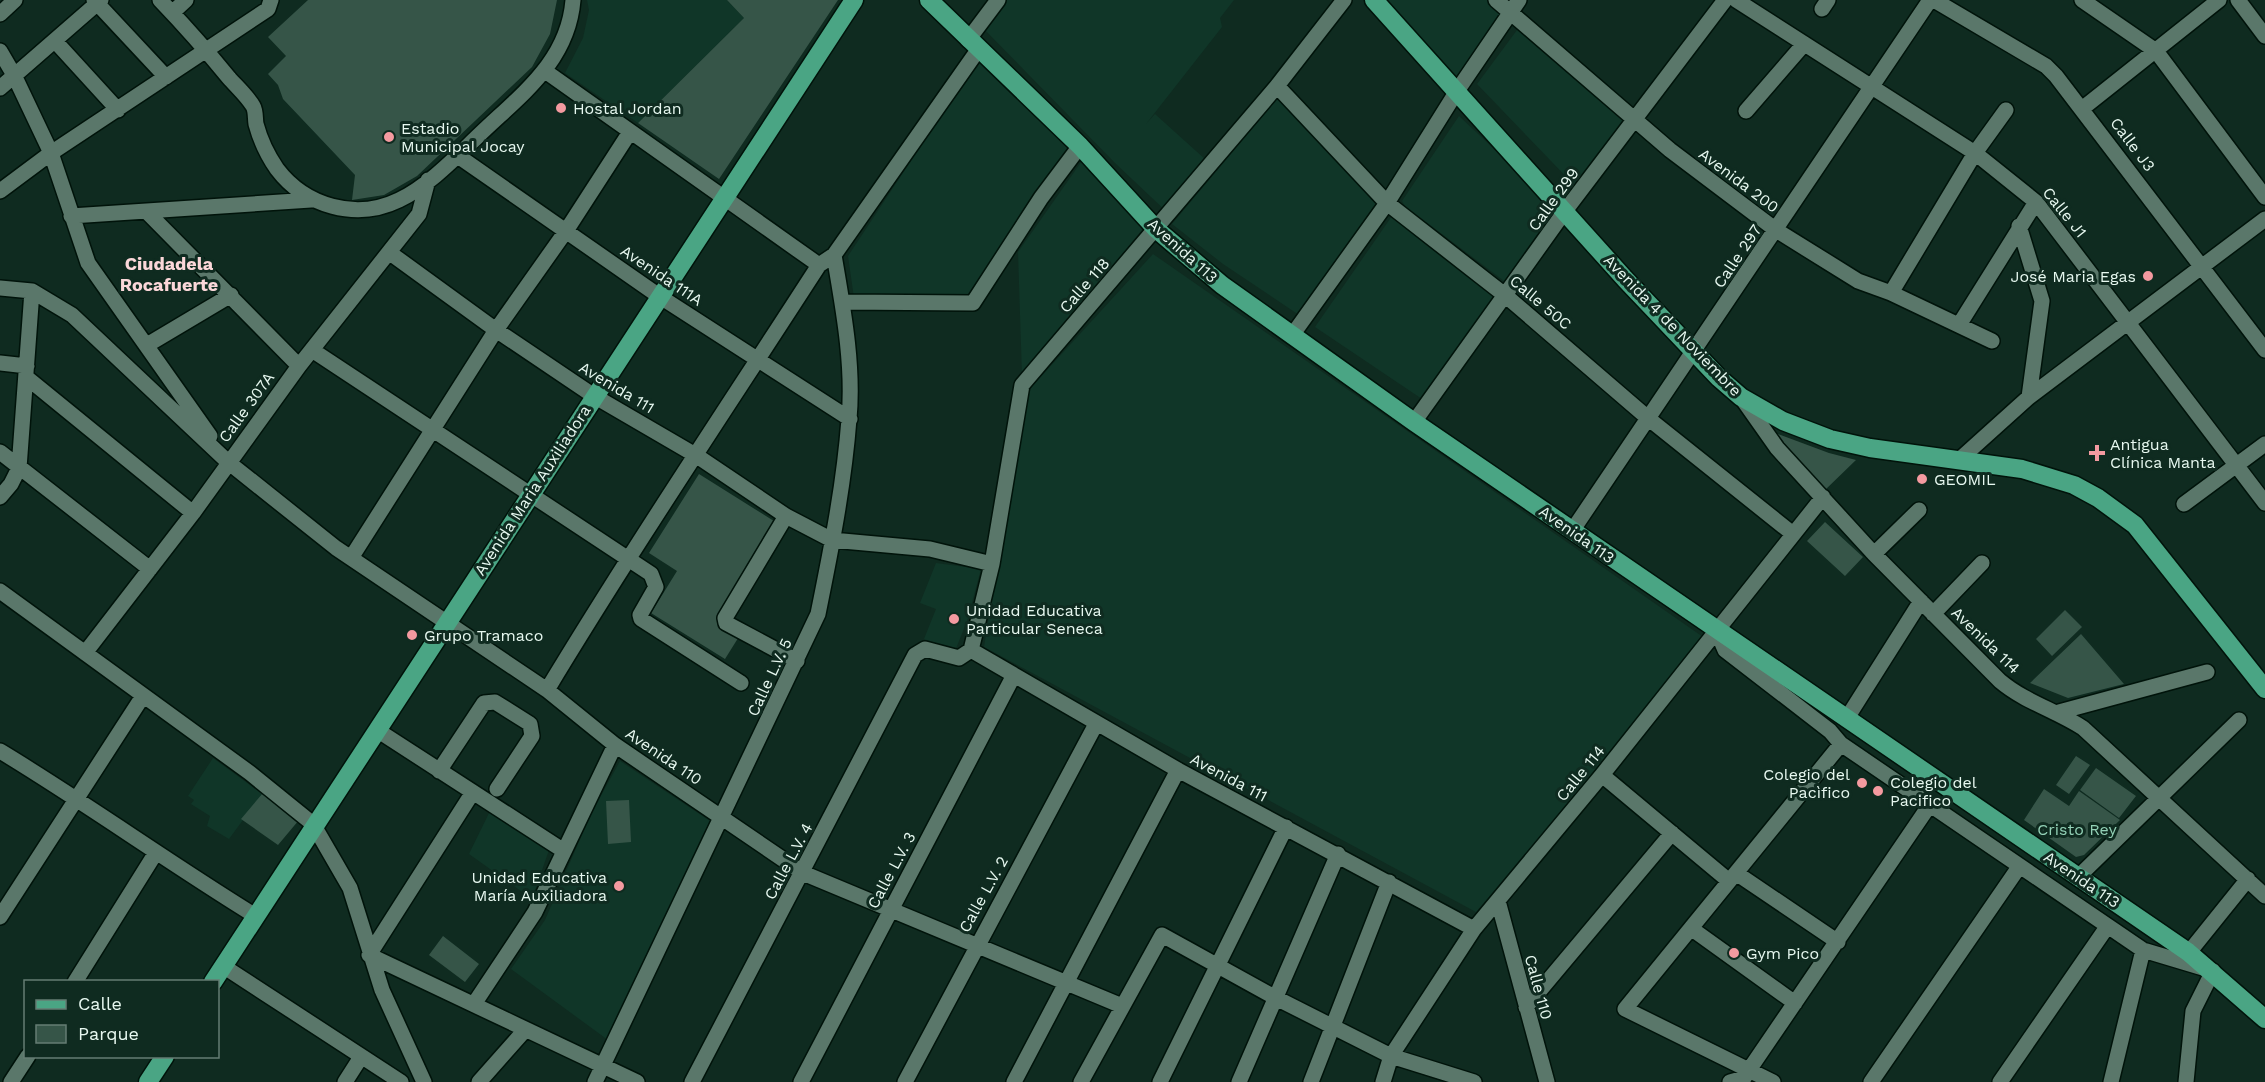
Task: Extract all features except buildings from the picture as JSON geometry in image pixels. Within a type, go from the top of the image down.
[{"type":"main road","name":"Avenida Maria Auxiliadora","points":[[218,974],[313,824],[377,730],[854,0]]},
{"type":"main road","name":"Avenida 113","points":[[929,0],[1080,146],[1156,229],[1222,285],[1414,422],[2078,877],[2185,957],[2213,971],[2265,1020]]},
{"type":"main road","name":"Avenida 4 de Noviembre","points":[[1374,0],[1565,211],[1741,397],[1783,421],[1830,439],[1870,448],[2048,475],[2074,485],[2119,512],[2135,525],[2265,689]]},
{"type":"main road","points":[[148,1082],[164,1058]]},
{"type":"street","points":[[0,14],[15,0]]},
{"type":"street","points":[[160,0],[207,51],[254,108],[259,134],[276,166],[298,191],[311,200],[334,207],[376,208],[401,199],[458,156],[545,71],[565,40],[570,25],[573,0]]},
{"type":"street","points":[[172,13],[186,0]]},
{"type":"street","points":[[0,191],[51,153],[268,9],[271,0]]},
{"type":"street","points":[[547,690],[627,557],[697,456],[819,265],[834,255],[973,45],[998,0]]},
{"type":"street","name":"Calle 118","points":[[971,650],[992,564],[1022,385],[1277,86],[1344,0]]},
{"type":"street","name":"Avenida 200","points":[[1496,0],[1634,120],[1719,189],[1776,231],[1858,281],[1891,293],[1992,341]]},
{"type":"street","points":[[1293,334],[1387,203],[1457,91],[1519,0]]},
{"type":"street","name":"Calle 299","points":[[1414,422],[1565,211],[1725,0]]},
{"type":"street","name":"Calle J1","points":[[1736,0],[1975,153],[2036,202],[2265,503]]},
{"type":"street","name":"Calle 297","points":[[1572,531],[1932,0]]},
{"type":"street","name":"Calle J3","points":[[1932,0],[2046,66],[2084,108],[2265,350]]},
{"type":"street","points":[[2082,0],[2156,51],[2265,197]]},
{"type":"street","points":[[2084,108],[2219,0]]},
{"type":"street","points":[[2238,0],[2265,36]]},
{"type":"street","points":[[0,88],[97,1],[166,77]]},
{"type":"street","points":[[55,41],[118,110]]},
{"type":"street","points":[[1746,111],[1804,44]]},
{"type":"street","points":[[0,51],[51,153],[87,263],[228,462]]},
{"type":"street","points":[[545,71],[819,265]]},
{"type":"street","name":"Calle 50C","points":[[1277,86],[1387,203],[1506,296],[1649,419],[1792,534]]},
{"type":"street","points":[[1891,293],[1975,153],[2006,110]]},
{"type":"street","points":[[351,558],[434,431],[496,330],[566,231],[630,132]]},
{"type":"street","points":[[842,302],[973,303],[1041,198],[1080,146]]},
{"type":"street","name":"Avenida 111A","points":[[458,156],[659,296],[850,419]]},
{"type":"street","name":"Calle 307A","points":[[85,653],[194,513],[228,462],[299,366],[419,214],[428,180]]},
{"type":"street","points":[[71,216],[311,200]]},
{"type":"street","points":[[1959,325],[2036,202]]},
{"type":"street","points":[[147,212],[299,366]]},
{"type":"street","points":[[1959,460],[2029,397],[2265,219]]},
{"type":"street","points":[[2019,226],[2042,301],[2029,397]]},
{"type":"street","name":"Avenida 111","points":[[390,253],[496,330],[594,396],[697,456],[786,516],[832,540]]},
{"type":"street","name":"Calle L.V. 5","points":[[595,1082],[818,614],[832,540],[850,419],[850,381],[842,302],[834,255]]},
{"type":"street","points":[[0,288],[32,291],[72,315],[228,462]]},
{"type":"street","points":[[0,497],[11,484],[19,468],[32,291]]},
{"type":"street","points":[[147,345],[231,295]]},
{"type":"street","points":[[312,350],[627,557],[655,579],[656,587],[640,615],[641,619],[741,683]]},
{"type":"street","points":[[0,363],[26,371],[194,513]]},
{"type":"street","name":"Avenida 114","points":[[1741,397],[1777,448],[1874,554],[2013,692],[2059,712],[2083,728],[2160,796],[2265,896]]},
{"type":"street","points":[[2184,504],[2265,444]]},
{"type":"street","points":[[0,453],[150,569]]},
{"type":"street","name":"Avenida 110","points":[[228,462],[351,558],[547,690],[615,745],[803,873],[890,911],[1067,981],[1122,1006]]},
{"type":"street","name":"Calle 114","points":[[1383,1082],[1391,1056],[1474,929],[1602,775],[1823,497]]},
{"type":"street","points":[[1874,554],[1919,510]]},
{"type":"street","points":[[786,516],[725,618],[726,622],[797,661]]},
{"type":"street","points":[[832,540],[930,549],[992,564]]},
{"type":"street","points":[[1933,614],[1982,563]]},
{"type":"street","points":[[0,591],[250,772],[313,824],[350,888],[369,955],[382,990],[424,1082]]},
{"type":"street","points":[[1847,718],[1921,602]]},
{"type":"street","points":[[1717,630],[1725,650],[1830,731],[1841,744],[2143,950],[2185,957],[2248,879]]},
{"type":"street","name":"Calle L.V. 4","points":[[692,1082],[915,655],[925,649],[959,658],[971,650]]},
{"type":"street","name":"Avenida 111","points":[[971,650],[1178,770],[1474,929]]},
{"type":"street","points":[[2059,712],[2206,672]]},
{"type":"street","name":"Calle L.V. 3","points":[[801,1082],[1014,675]]},
{"type":"street","points":[[0,917],[142,696]]},
{"type":"street","points":[[439,771],[484,703],[495,702],[530,724],[533,730],[532,736],[497,789]]},
{"type":"street","points":[[2078,877],[2239,720]]},
{"type":"street","name":"Calle L.V. 2","points":[[905,1082],[976,945],[1096,724]]},
{"type":"street","points":[[377,730],[564,851]]},
{"type":"street","points":[[1773,1082],[1625,1009],[1841,744]]},
{"type":"street","points":[[474,1004],[536,912],[615,745]]},
{"type":"street","points":[[0,751],[78,798],[155,854],[254,915]]},
{"type":"street","points":[[1014,1082],[1178,770]]},
{"type":"street","points":[[1602,775],[1671,833],[1733,877],[1838,942]]},
{"type":"street","points":[[369,955],[473,792]]},
{"type":"street","points":[[1730,1082],[1744,1078],[1929,806]]},
{"type":"street","points":[[1160,1082],[1286,827]]},
{"type":"street","points":[[1526,1007],[1671,833]]},
{"type":"street","points":[[76,980],[155,854]]},
{"type":"street","points":[[1239,1082],[1338,854]]},
{"type":"street","points":[[1871,1082],[2019,867]]},
{"type":"street","points":[[1311,1082],[1389,882]]},
{"type":"street","name":"Calle 110","points":[[1497,902],[1547,1082]]},
{"type":"street","points":[[2000,1082],[2107,927]]},
{"type":"street","points":[[1692,929],[1795,1003]]},
{"type":"street","points":[[1081,1082],[1162,936],[1333,1028],[1391,1056],[1474,1082]]},
{"type":"street","points":[[2111,1082],[2143,950]]},
{"type":"street","points":[[369,955],[637,1082]]},
{"type":"street","points":[[2186,1082],[2193,1011],[2213,971]]},
{"type":"street","points":[[218,974],[401,1082]]},
{"type":"street","points":[[479,1082],[525,1030]]},
{"type":"street","points":[[345,1082],[361,1057]]},
{"type":"street","points":[[11,1082],[27,1058]]},
{"type":"shaded area","points":[[587,0],[727,0],[744,18],[638,123],[565,73],[583,38],[589,10]]},
{"type":"shaded area","points":[[1004,0],[1234,0],[1220,18],[1222,27],[1146,124],[1155,114],[1206,160],[1169,214],[1115,163],[983,28]]},
{"type":"shaded area","points":[[1387,0],[1491,0],[1510,17],[1458,80]]},
{"type":"shaded area","points":[[1520,26],[1628,118],[1577,188],[1477,84]]},
{"type":"shaded area","points":[[979,58],[1071,147],[1034,193],[973,295],[854,298],[848,256]]},
{"type":"shaded area","points":[[1277,99],[1307,123],[1381,205],[1302,317],[1223,264],[1172,224]]},
{"type":"shaded area","points":[[1459,116],[1558,209],[1508,284],[1405,206],[1402,201]]},
{"type":"shaded area","points":[[1084,158],[1146,225],[1022,376],[1018,252]]},
{"type":"shaded area","points":[[1392,216],[1498,298],[1425,401],[1315,327]]},
{"type":"shaded area","points":[[1153,254],[1703,637],[1594,776],[1476,912],[984,647],[1026,393]]},
{"type":"shaded area","points":[[936,563],[981,569],[967,621],[955,651],[924,639],[936,609],[920,603]]},
{"type":"shaded area","points":[[213,758],[262,794],[229,839],[207,826],[210,816],[191,804],[194,800],[188,796]]},
{"type":"shaded area","name":"Unidad Educativa María Auxiliadora","points":[[620,761],[710,821],[608,1040],[511,969],[545,920],[591,814]]},
{"type":"shaded area","points":[[490,811],[549,850],[532,899],[469,854]]},
{"type":"green space","name":"Estadio Municipal Jocay","points":[[308,0],[557,0],[550,34],[532,67],[417,176],[384,195],[352,200],[355,175],[283,99],[278,85],[268,74],[286,56],[268,37]]},
{"type":"green space","points":[[727,0],[838,0],[719,179],[638,123],[744,18]]},
{"type":"green space","points":[[1767,430],[1829,453],[1856,460],[1825,490]]},
{"type":"green space","points":[[699,474],[777,523],[716,619],[740,635],[725,659],[651,613],[677,571],[649,553]]},
{"type":"green space","points":[[1825,522],[1863,557],[1845,576],[1807,541]]},
{"type":"green space","points":[[2065,610],[2082,627],[2052,656],[2036,639]]},
{"type":"green space","points":[[2081,634],[2124,684],[2068,698],[2030,683]]},
{"type":"green space","points":[[2076,756],[2090,765],[2069,794],[2056,785]]},
{"type":"green space","points":[[2096,768],[2136,796],[2119,818],[2080,790]]},
{"type":"green space","name":"Cristo Rey","points":[[2044,789],[2069,806],[2079,791],[2120,820],[2084,855],[2076,857],[2024,820]]},
{"type":"green space","points":[[262,794],[299,820],[278,845],[241,819]]},
{"type":"green space","points":[[629,800],[631,842],[608,844],[606,801]]},
{"type":"green space","points":[[443,936],[479,964],[465,982],[429,955]]},
{"type":"place","name":"Hostal Jordan","points":[[561,108]]},
{"type":"place","name":"Estadio Municipal Jocay","points":[[389,137]]},
{"type":"place","name":"José Maria Egas","points":[[2148,276]]},
{"type":"place","name":"Antigua Clínica Manta","points":[[2097,453]]},
{"type":"place","name":"GEOMIL","points":[[1922,479]]},
{"type":"place","name":"Unidad Educativa Particular Seneca","points":[[954,619]]},
{"type":"place","name":"Grupo Tramaco","points":[[412,635]]},
{"type":"place","name":"Colegio del Pacìfico","points":[[1862,783]]},
{"type":"place","name":"Colegio del Pacifico","points":[[1878,791]]},
{"type":"place","name":"Unidad Educativa María Auxiliadora","points":[[619,886]]},
{"type":"place","name":"Gym Pico","points":[[1734,953]]},
{"type":"district","name":"Ciudadela Rocafuerte","points":[[169,274]]}]
